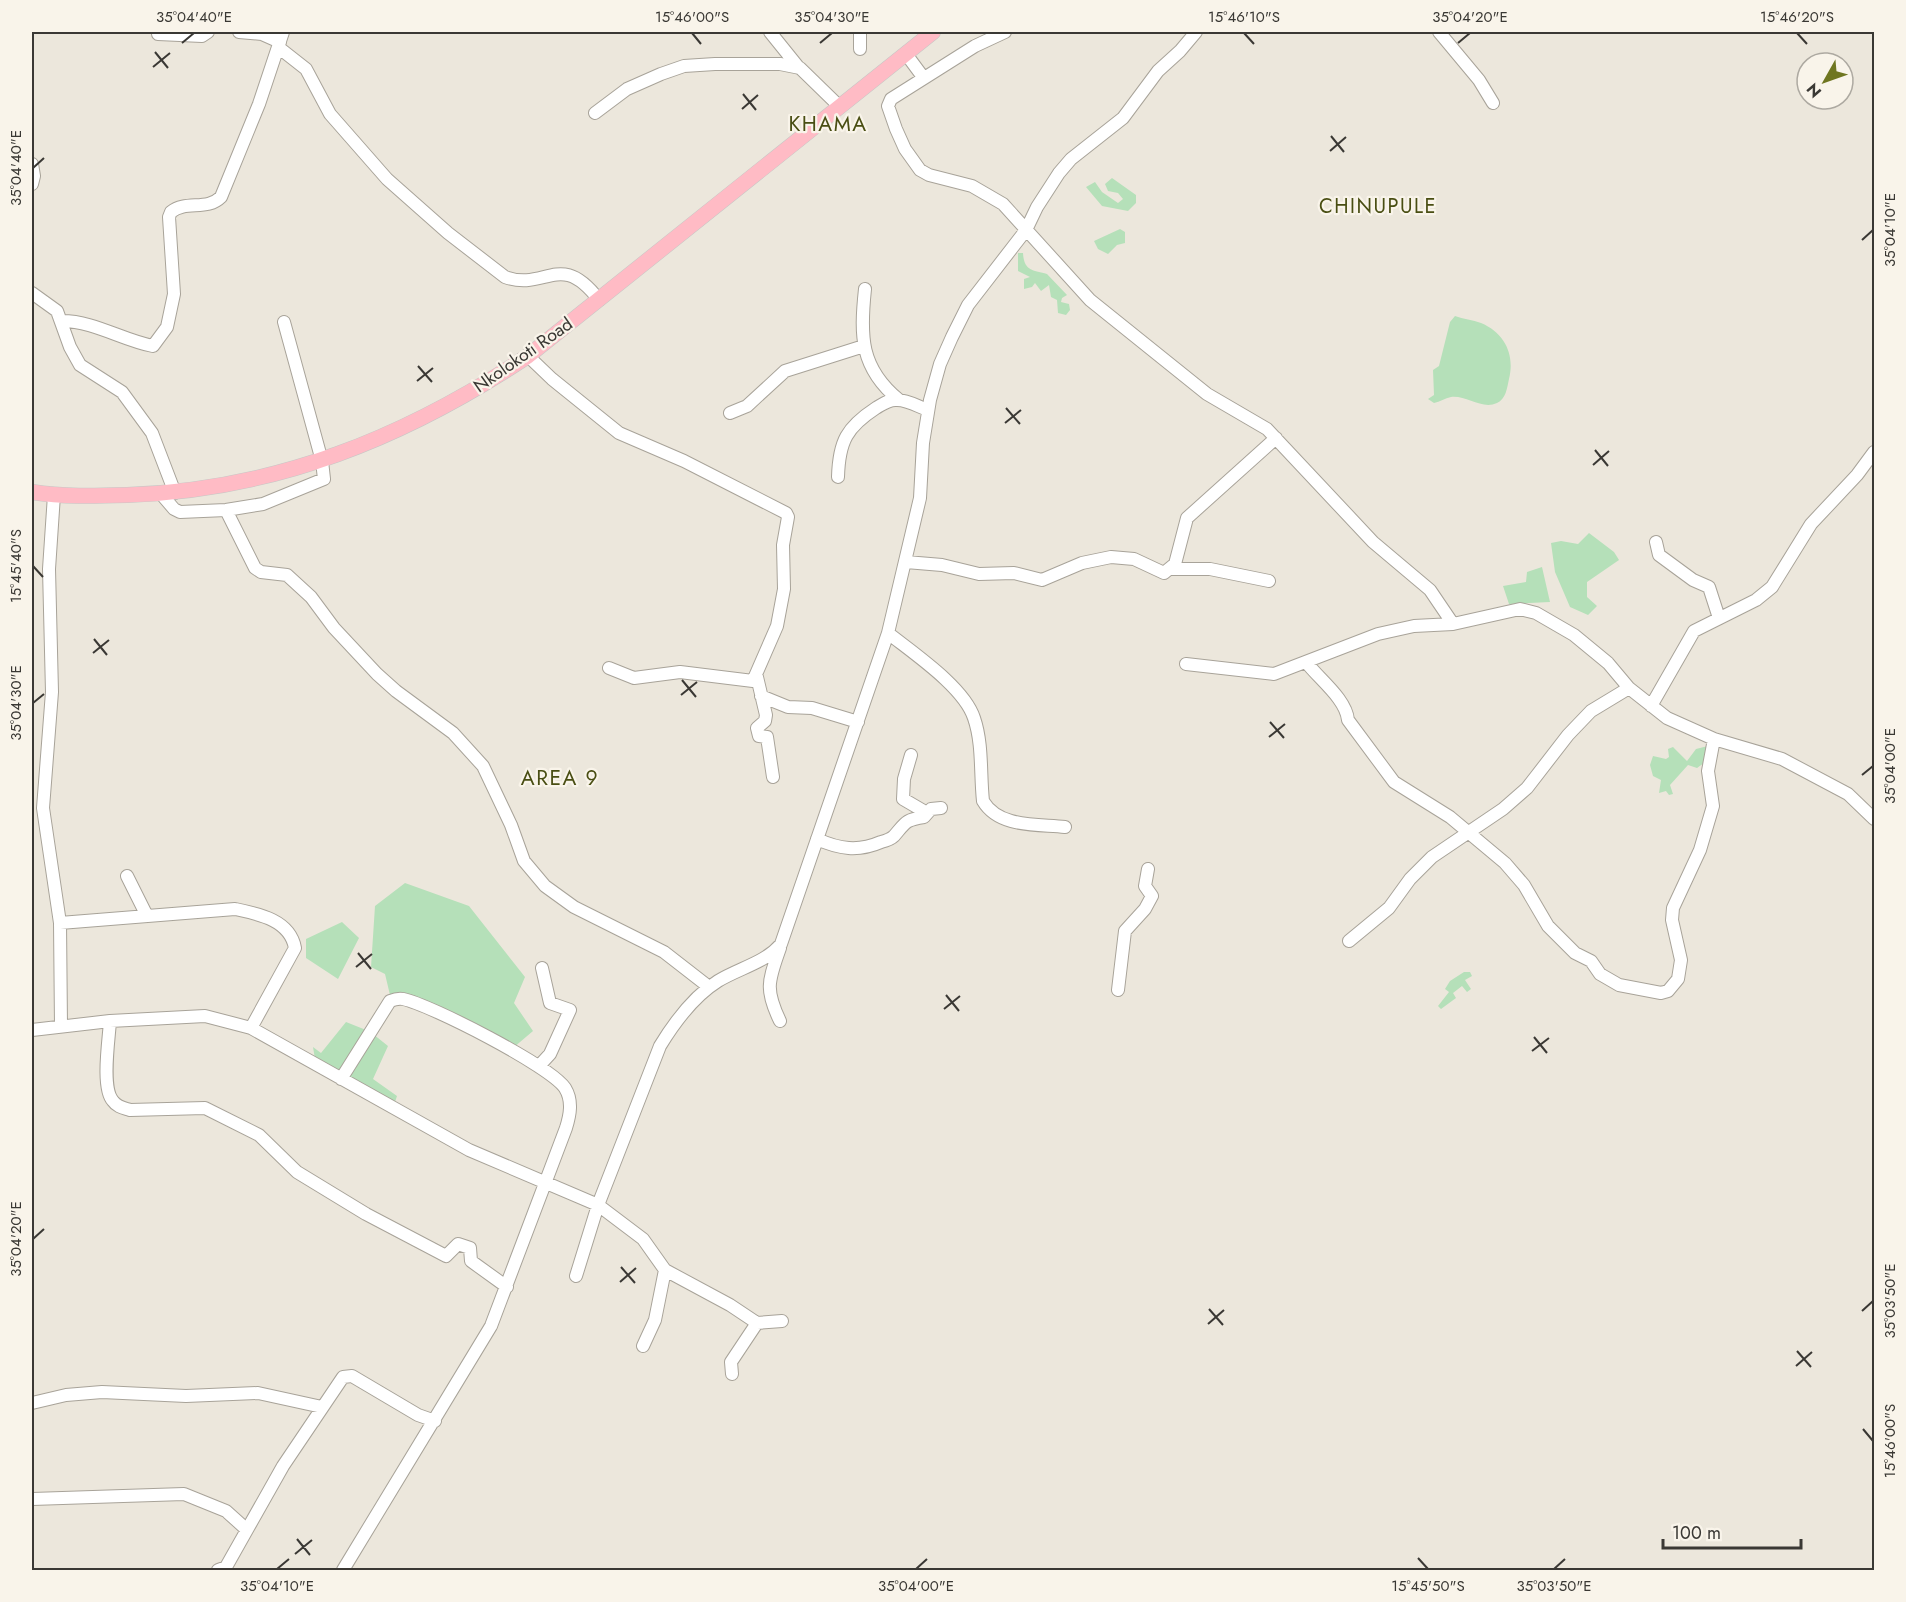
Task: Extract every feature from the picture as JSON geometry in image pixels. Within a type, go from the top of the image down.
[{"type":"main road","name":"Nkolokoti Road","points":[[32,492],[54,495],[169,494],[263,477],[322,461],[410,425],[465,396],[528,356],[933,32]]},
{"type":"street","points":[[158,34],[202,36],[208,32]]},
{"type":"street","points":[[239,32],[262,34],[280,40],[306,69],[330,114],[387,179],[448,233],[505,277],[515,280],[560,273],[573,275],[583,280],[599,300]]},
{"type":"street","points":[[770,32],[800,68],[839,106]]},
{"type":"street","points":[[860,32],[860,49]]},
{"type":"street","points":[[780,1020],[770,1001],[768,982],[888,633],[920,498],[923,443],[928,410],[940,364],[968,305],[1026,230],[1037,207],[1059,172],[1071,159],[1123,118],[1158,71],[1196,32]]},
{"type":"street","points":[[1439,32],[1479,80],[1493,103]]},
{"type":"street","points":[[999,33],[923,77],[891,99],[888,106],[905,149],[913,162],[928,175],[972,186],[1003,204],[1090,300],[1207,394],[1245,415],[1276,438],[1373,542],[1430,590],[1453,624]]},
{"type":"street","points":[[62,321],[84,321],[106,332],[153,346],[167,327],[174,294],[169,218],[171,212],[187,206],[209,205],[221,197],[259,104],[280,40]]},
{"type":"street","points":[[906,54],[923,77]]},
{"type":"street","points":[[595,113],[627,90],[684,66],[780,64],[800,68]]},
{"type":"street","points":[[32,164],[34,176],[32,184]]},
{"type":"street","points":[[865,289],[861,337],[872,370],[881,384],[898,400]]},
{"type":"street","points":[[32,293],[57,311],[70,347],[80,365],[122,392],[152,433],[174,509],[180,512],[226,510],[262,504],[322,482],[326,476],[284,322]]},
{"type":"street","points":[[730,413],[747,406],[785,371],[864,346]]},
{"type":"street","points":[[528,356],[552,379],[619,433],[684,461],[786,513],[788,517],[783,545],[784,589],[774,637],[757,677],[750,682],[725,676],[680,672],[634,678],[609,668]]},
{"type":"street","points":[[838,477],[838,462],[848,429],[889,400],[898,400],[928,410]]},
{"type":"street","points":[[1172,569],[1187,518],[1195,509],[1215,496],[1276,438]]},
{"type":"street","points":[[1651,706],[1691,635],[1698,628],[1756,600],[1772,587],[1811,524],[1857,475],[1875,452]]},
{"type":"street","points":[[54,495],[49,569],[52,692],[43,808],[60,923],[61,1026]]},
{"type":"street","points":[[226,510],[255,568],[261,572],[287,575],[311,597],[334,628],[364,661],[396,691],[453,733],[483,766],[511,825],[524,861],[545,886],[574,908],[664,952],[709,987]]},
{"type":"street","points":[[1656,542],[1659,555],[1693,580],[1708,587],[1719,618]]},
{"type":"street","points":[[906,562],[942,565],[980,574],[1014,573],[1042,580],[1082,563],[1111,557],[1134,559],[1164,573],[1172,569],[1210,569],[1269,581]]},
{"type":"street","points":[[1186,664],[1274,674],[1378,634],[1414,626],[1453,624],[1510,609],[1536,613],[1586,644],[1608,663],[1629,688],[1674,722],[1714,739],[1782,759],[1848,794],[1875,819]]},
{"type":"street","points":[[888,633],[938,674],[973,714],[978,730],[983,801],[989,811],[996,817],[1011,821],[1065,827]]},
{"type":"street","points":[[1306,662],[1329,690],[1341,699],[1347,710],[1348,720],[1394,782],[1450,817],[1505,863],[1524,885],[1548,926],[1575,953],[1591,961],[1600,974],[1619,985],[1661,993],[1668,990],[1678,979],[1681,960],[1672,920],[1673,908],[1700,850],[1713,806],[1708,771],[1714,739]]},
{"type":"street","points":[[757,677],[766,715],[765,722],[757,728],[759,735],[767,737],[773,777]]},
{"type":"street","points":[[1349,942],[1389,908],[1410,879],[1432,857],[1503,808],[1527,788],[1568,735],[1591,711],[1629,688]]},
{"type":"street","points":[[761,696],[788,707],[812,708],[858,722]]},
{"type":"street","points":[[911,755],[904,779],[903,800],[927,813]]},
{"type":"street","points":[[817,839],[844,849],[860,849],[893,837],[900,825],[915,817],[924,817],[930,809],[941,807]]},
{"type":"street","points":[[1118,990],[1125,931],[1145,909],[1152,896],[1145,886],[1148,869]]},
{"type":"street","points":[[127,876],[147,916]]},
{"type":"street","points":[[60,923],[235,909],[262,915],[282,926],[293,936],[295,948],[251,1028]]},
{"type":"street","points":[[576,1276],[598,1206],[660,1046],[671,1028],[709,987],[772,954],[781,944]]},
{"type":"street","points":[[539,1066],[550,1054],[570,1010],[550,1003],[542,968]]},
{"type":"street","points":[[341,1079],[390,1000],[400,998],[426,1005],[539,1066],[556,1079],[570,1101],[566,1128],[543,1184],[507,1287],[485,1336],[343,1570]]},
{"type":"street","points":[[32,1030],[110,1021],[205,1016],[251,1028],[469,1150],[598,1206],[643,1239],[665,1270],[730,1305],[757,1323],[782,1321]]},
{"type":"street","points":[[110,1021],[107,1085],[113,1102],[130,1110],[205,1108],[217,1112],[259,1135],[297,1172],[366,1215],[446,1256],[458,1244],[470,1248],[471,1261],[507,1287]]},
{"type":"street","points":[[643,1346],[655,1320],[665,1270]]},
{"type":"street","points":[[732,1374],[731,1362],[757,1323]]},
{"type":"street","points":[[225,1569],[283,1466],[322,1407],[330,1400],[340,1379],[352,1376],[418,1415],[435,1421]]},
{"type":"street","points":[[32,1403],[66,1395],[102,1392],[186,1396],[258,1393],[322,1407]]},
{"type":"street","points":[[32,1499],[184,1494],[226,1511],[246,1529]]},
{"type":"green space","points":[[1112,178],[1136,195],[1136,203],[1128,211],[1102,206],[1086,187],[1095,182],[1102,192],[1118,203],[1123,199],[1118,193],[1108,191],[1105,184]]},
{"type":"green space","points":[[1120,229],[1125,232],[1125,243],[1117,245],[1108,254],[1098,249],[1094,241]]},
{"type":"green space","points":[[1018,253],[1023,253],[1025,264],[1028,267],[1047,274],[1067,295],[1062,298],[1061,302],[1069,304],[1070,310],[1066,315],[1058,313],[1057,300],[1051,297],[1049,285],[1041,291],[1035,283],[1032,287],[1024,289],[1024,279],[1030,277],[1018,271]]},
{"type":"green space","points":[[1455,316],[1489,327],[1506,346],[1511,370],[1506,393],[1497,403],[1486,405],[1457,397],[1434,403],[1428,399],[1434,395],[1433,370],[1439,366],[1450,322]]},
{"type":"green space","points":[[1589,533],[1614,552],[1619,560],[1587,582],[1587,597],[1597,606],[1588,615],[1570,607],[1555,572],[1551,543],[1561,541],[1578,544]]},
{"type":"green space","points":[[1542,567],[1550,602],[1509,604],[1503,586],[1526,582],[1527,572]]},
{"type":"green space","points":[[1708,746],[1704,763],[1697,768],[1688,765],[1670,785],[1673,794],[1669,795],[1666,791],[1659,793],[1661,780],[1653,776],[1650,765],[1653,756],[1666,759],[1669,757],[1668,749],[1673,747],[1687,761],[1696,749]]},
{"type":"green space","points":[[405,883],[469,906],[525,977],[514,1003],[533,1031],[513,1048],[390,995],[385,974],[371,967],[375,906]]},
{"type":"green space","points":[[342,922],[359,938],[338,979],[306,958],[306,939]]},
{"type":"green space","points":[[1464,972],[1470,972],[1472,976],[1465,980],[1471,989],[1467,992],[1462,986],[1453,993],[1456,998],[1441,1009],[1438,1006],[1449,992],[1445,989],[1450,981]]},
{"type":"green space","points":[[346,1022],[366,1030],[340,1074],[315,1059],[313,1047],[321,1053]]},
{"type":"green space","points":[[373,1034],[388,1046],[373,1079],[397,1096],[394,1105],[347,1078]]},
{"type":"district","name":"KHAMA","points":[[828,124]]},
{"type":"district","name":"CHINUPULE","points":[[1378,206]]},
{"type":"district","name":"AREA 9","points":[[560,778]]}]
